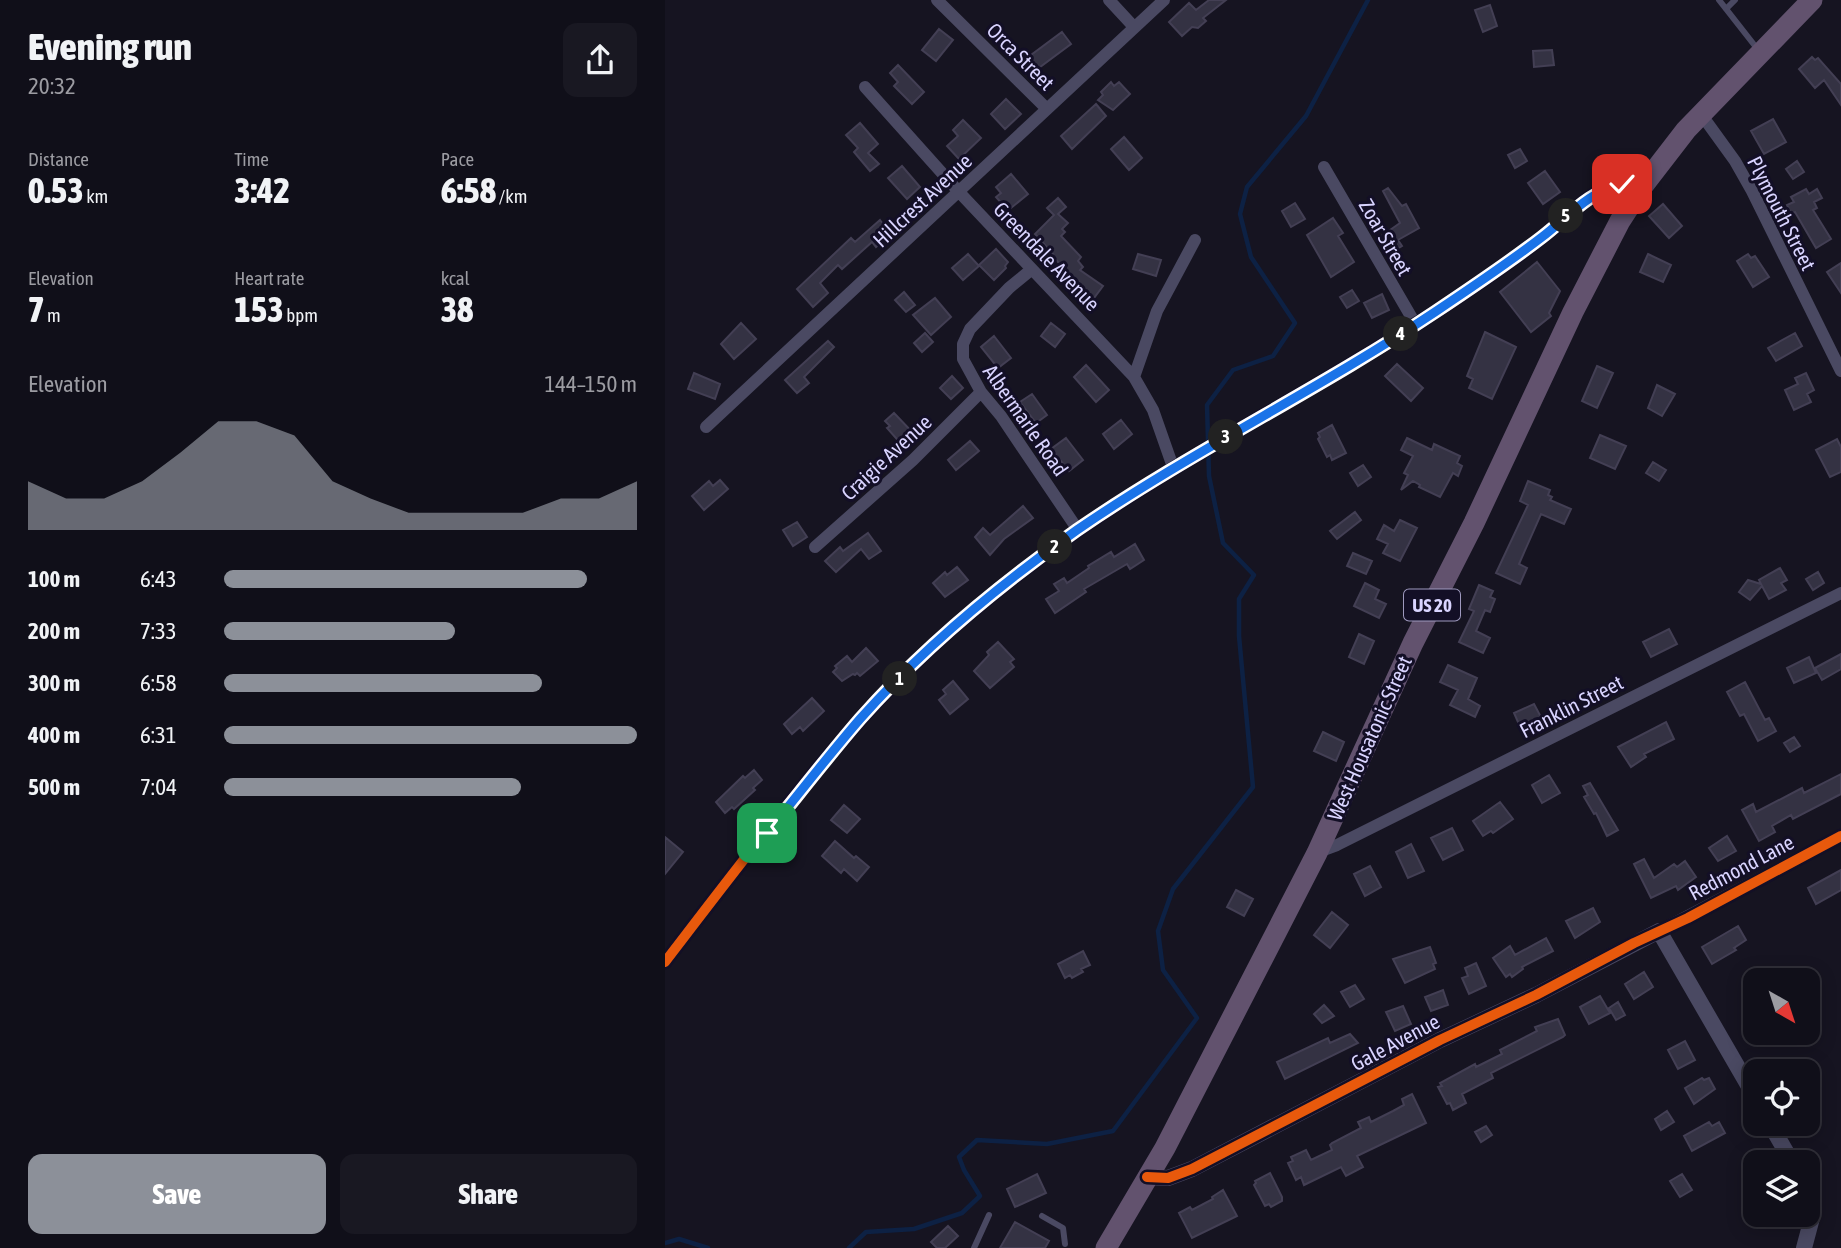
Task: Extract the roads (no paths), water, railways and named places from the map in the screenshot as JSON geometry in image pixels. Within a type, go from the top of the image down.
[{"type":"highway","name":"West Housatonic Street","points":[[1106,1248],[1190,1099],[1317,853],[1412,643],[1474,523],[1609,240],[1670,149],[1812,0]]},
{"type":"street","name":"Orca Street","points":[[937,0],[1047,109]]},
{"type":"street","points":[[1109,0],[1134,27]]},
{"type":"street","name":"Hillcrest Avenue","points":[[706,427],[1164,0]]},
{"type":"street","name":"Greendale Avenue","points":[[866,87],[959,192],[1134,377],[1153,410],[1173,467]]},
{"type":"street","name":"Plymouth Street","points":[[1701,114],[1735,161],[1752,191],[1841,371]]},
{"type":"street","name":"Zoar Street","points":[[1324,167],[1416,325]]},
{"type":"street","points":[[665,962],[861,718],[958,624],[1078,530],[1173,467],[1416,325],[1533,244],[1607,187],[1622,184],[1642,187]]},
{"type":"street","points":[[1134,377],[1157,311],[1195,240]]},
{"type":"street","name":"Albermarle Road","points":[[1032,269],[990,306],[970,329],[963,344],[963,359],[981,392],[1001,416],[1078,530]]},
{"type":"street","name":"Craigie Avenue","points":[[814,547],[913,460],[981,392]]},
{"type":"street","name":"Franklin Street","points":[[1317,853],[1841,593]]},
{"type":"street","name":"Redmond Lane","points":[[1659,931],[1841,836]]},
{"type":"street","points":[[1659,931],[1743,1076]]},
{"type":"street","name":"Gale Avenue","points":[[1147,1177],[1168,1178],[1192,1169],[1440,1040],[1536,995],[1659,931]]},
{"type":"street","points":[[1804,1248],[1810,1227]]},
{"type":"lane","points":[[1719,0],[1760,52]]},
{"type":"lane","points":[[1726,9],[1735,0]]},
{"type":"lane","points":[[974,1248],[989,1214]]},
{"type":"lane","points":[[1042,1216],[1063,1228],[1066,1247]]},
{"type":"waterway","points":[[849,1248],[866,1232],[914,1229],[962,1213],[980,1196],[959,1157],[977,1140],[1047,1144],[1113,1131],[1197,1018],[1163,970],[1158,931],[1173,889],[1253,787],[1239,636],[1239,599],[1254,575],[1223,543],[1209,476],[1207,405],[1233,370],[1273,356],[1295,323],[1251,257],[1240,214],[1247,187],[1306,116],[1368,0]]},
{"type":"waterway","points":[[665,1243],[679,1239],[708,1248]]}]
